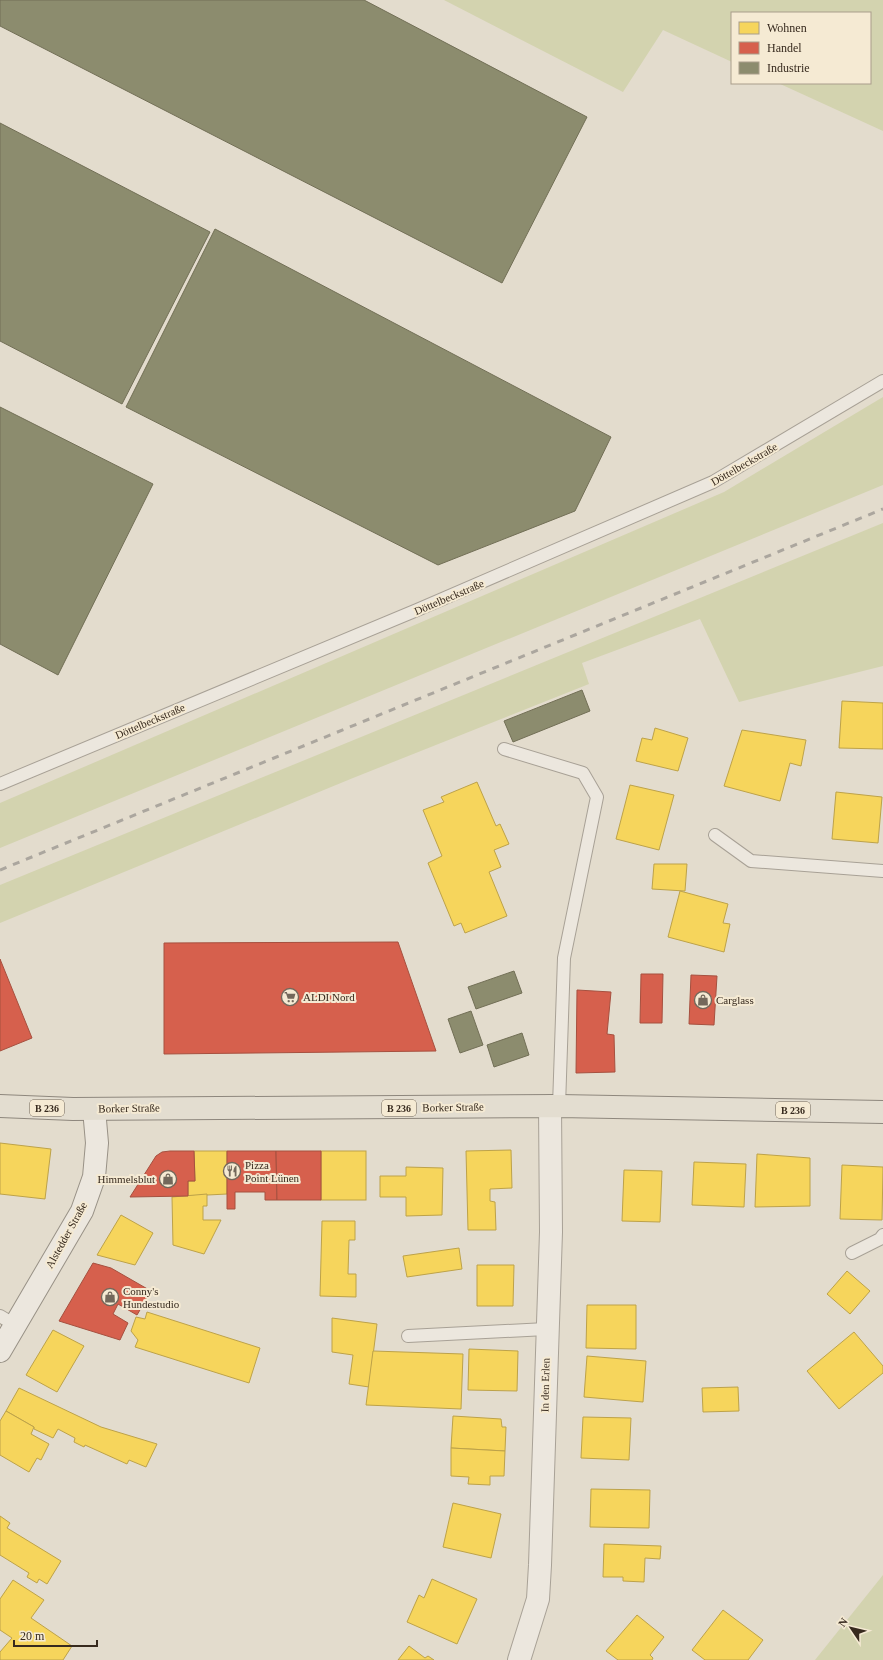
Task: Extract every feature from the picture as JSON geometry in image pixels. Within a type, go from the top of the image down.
[{"type":"main road","name":"Borker Straße","points":[[0,1106],[94,1109],[554,1106],[883,1112]]},
{"type":"street","name":"In den Erlen","points":[[519,1660],[538,1598],[544,1463],[546,1328],[551,1232],[554,1106]]},
{"type":"street","name":"Alstedder Straße","points":[[0,1351],[8,1320],[82,1212],[94,1178],[97,1143],[94,1109]]},
{"type":"lane","name":"Döttelbeckstraße","points":[[0,784],[417,610],[713,482],[883,380]]},
{"type":"lane","points":[[504,749],[583,773],[597,797],[564,958],[554,1106]]},
{"type":"lane","points":[[716,835],[751,862],[883,871]]},
{"type":"lane","points":[[852,1253],[880,1239],[883,1235]]},
{"type":"lane","points":[[408,1336],[546,1328]]},
{"type":"green space","points":[[444,0],[883,0],[883,131],[780,84],[871,84],[871,12],[731,12],[731,62],[663,30],[623,92]]},
{"type":"green space","points":[[883,397],[883,485],[0,848],[0,803],[724,492]]},
{"type":"green space","points":[[883,523],[883,666],[739,702],[700,619],[582,663],[589,684],[353,778],[0,923],[0,885]]},
{"type":"green space","points":[[883,1575],[883,1660],[815,1660]]},
{"type":"building: Wohnen","points":[[842,701],[883,703],[883,749],[839,748]]},
{"type":"building: Wohnen","points":[[655,728],[688,738],[678,771],[636,761],[642,738],[652,740]]},
{"type":"building: Wohnen","points":[[742,730],[806,740],[801,766],[790,763],[780,801],[724,786]]},
{"type":"building: Wohnen","points":[[477,782],[496,826],[500,824],[509,844],[494,850],[501,867],[489,872],[507,916],[465,933],[461,923],[454,926],[428,863],[442,856],[423,810],[444,802],[441,797]]},
{"type":"building: Wohnen","points":[[630,785],[674,795],[659,850],[616,839]]},
{"type":"building: Wohnen","points":[[836,792],[882,797],[878,843],[832,839]]},
{"type":"building: Wohnen","points":[[654,864],[687,864],[685,891],[652,889]]},
{"type":"building: Wohnen","points":[[680,891],[728,904],[723,923],[730,924],[724,952],[668,937]]},
{"type":"building: Wohnen","points":[[0,1143],[51,1149],[45,1199],[0,1194]]},
{"type":"building: Wohnen","points":[[511,1150],[512,1188],[490,1189],[490,1201],[495,1202],[496,1230],[468,1230],[466,1151]]},
{"type":"building: Wohnen","points":[[194,1151],[227,1151],[227,1194],[188,1196],[188,1181],[195,1181]]},
{"type":"building: Wohnen","points":[[321,1151],[366,1151],[366,1200],[321,1200]]},
{"type":"building: Wohnen","points":[[757,1154],[810,1158],[810,1206],[755,1207]]},
{"type":"building: Wohnen","points":[[694,1162],[746,1164],[744,1207],[692,1205]]},
{"type":"building: Wohnen","points":[[842,1165],[883,1167],[882,1220],[840,1219]]},
{"type":"building: Wohnen","points":[[406,1167],[443,1168],[442,1215],[406,1216],[406,1197],[380,1197],[380,1176],[406,1176]]},
{"type":"building: Wohnen","points":[[624,1170],[662,1171],[660,1222],[622,1221]]},
{"type":"building: Wohnen","points":[[207,1194],[207,1206],[203,1206],[203,1220],[221,1220],[204,1254],[173,1245],[172,1197]]},
{"type":"building: Wohnen","points":[[121,1215],[153,1233],[135,1265],[97,1255]]},
{"type":"building: Wohnen","points":[[322,1221],[355,1221],[355,1240],[349,1240],[348,1274],[356,1274],[356,1297],[320,1296]]},
{"type":"building: Wohnen","points":[[459,1248],[462,1269],[407,1277],[403,1256]]},
{"type":"building: Wohnen","points":[[477,1265],[514,1265],[513,1306],[477,1306]]},
{"type":"building: Wohnen","points":[[847,1271],[870,1291],[850,1314],[827,1294]]},
{"type":"building: Wohnen","points":[[587,1305],[636,1305],[636,1349],[586,1348]]},
{"type":"building: Wohnen","points":[[147,1312],[260,1348],[249,1383],[135,1347],[138,1340],[131,1331],[136,1317],[145,1319]]},
{"type":"building: Wohnen","points":[[332,1318],[377,1324],[369,1387],[349,1384],[353,1355],[332,1352]]},
{"type":"building: Wohnen","points":[[53,1330],[84,1346],[57,1392],[26,1375]]},
{"type":"building: Wohnen","points":[[854,1332],[883,1366],[883,1373],[839,1409],[807,1371]]},
{"type":"building: Wohnen","points":[[469,1349],[518,1351],[517,1391],[468,1390]]},
{"type":"building: Wohnen","points":[[373,1351],[463,1354],[461,1409],[366,1405]]},
{"type":"building: Wohnen","points":[[587,1356],[646,1361],[643,1402],[584,1397]]},
{"type":"building: Wohnen","points":[[738,1387],[739,1411],[703,1412],[702,1388]]},
{"type":"building: Wohnen","points":[[19,1388],[101,1427],[157,1444],[146,1467],[129,1460],[127,1464],[85,1445],[84,1447],[74,1442],[75,1438],[58,1429],[53,1438],[34,1429],[34,1427],[6,1411]]},
{"type":"building: Wohnen","points":[[6,1411],[34,1427],[31,1434],[49,1444],[41,1460],[37,1458],[29,1472],[0,1455],[0,1421]]},
{"type":"building: Wohnen","points":[[453,1416],[501,1419],[502,1427],[506,1427],[505,1451],[451,1448]]},
{"type":"building: Wohnen","points":[[583,1417],[631,1418],[629,1460],[581,1458]]},
{"type":"building: Wohnen","points":[[451,1448],[505,1451],[504,1476],[490,1476],[490,1485],[468,1484],[469,1477],[451,1476]]},
{"type":"building: Wohnen","points":[[591,1489],[650,1490],[649,1528],[590,1527]]},
{"type":"building: Wohnen","points":[[453,1503],[501,1514],[491,1558],[443,1547]]},
{"type":"building: Wohnen","points":[[0,1516],[10,1523],[7,1528],[61,1561],[47,1584],[39,1579],[37,1583],[27,1577],[29,1573],[0,1555]]},
{"type":"building: Wohnen","points":[[604,1544],[661,1546],[660,1559],[645,1558],[644,1582],[623,1581],[623,1577],[603,1577]]},
{"type":"building: Wohnen","points":[[432,1579],[477,1599],[457,1644],[407,1622],[419,1595],[424,1598]]},
{"type":"building: Wohnen","points":[[13,1580],[44,1600],[31,1618],[72,1646],[63,1660],[0,1660],[0,1652],[12,1638],[0,1630],[0,1599]]},
{"type":"building: Wohnen","points":[[723,1610],[763,1640],[748,1660],[705,1660],[692,1650]]},
{"type":"building: Wohnen","points":[[637,1615],[664,1637],[650,1655],[653,1658],[652,1660],[618,1660],[606,1651]]},
{"type":"building: Wohnen","points":[[409,1646],[425,1658],[428,1656],[434,1660],[398,1660]]},
{"type":"building: Handel","name":"ALDI Nord","points":[[398,942],[436,1051],[164,1054],[164,943]]},
{"type":"building: Handel","points":[[0,959],[32,1038],[0,1051]]},
{"type":"building: Handel","points":[[641,974],[663,974],[662,1023],[640,1023]]},
{"type":"building: Handel","name":"Carglass","points":[[691,975],[717,976],[714,1025],[689,1024]]},
{"type":"building: Handel","points":[[577,990],[611,992],[607,1034],[614,1035],[615,1072],[576,1073]]},
{"type":"building: Handel","points":[[194,1151],[195,1181],[188,1181],[188,1196],[130,1197],[156,1156],[162,1152]]},
{"type":"building: Handel","points":[[227,1151],[276,1151],[277,1200],[265,1200],[265,1192],[235,1192],[235,1209],[227,1209]]},
{"type":"building: Handel","points":[[276,1151],[321,1151],[321,1200],[277,1200]]},
{"type":"building: Handel","name":"Conny's Hundestudio","points":[[93,1263],[111,1268],[151,1291],[137,1315],[118,1304],[113,1314],[128,1323],[120,1340],[59,1321]]},
{"type":"building: Industrie","points":[[0,0],[364,0],[587,117],[502,283],[0,26]]},
{"type":"building: Industrie","points":[[0,123],[210,232],[122,404],[0,341]]},
{"type":"building: Industrie","points":[[215,229],[611,437],[575,511],[438,565],[126,407]]},
{"type":"building: Industrie","points":[[0,407],[153,484],[58,675],[0,644]]},
{"type":"building: Industrie","points":[[582,690],[590,711],[513,742],[504,721]]},
{"type":"building: Industrie","points":[[514,971],[522,993],[476,1009],[468,987]]},
{"type":"building: Industrie","points":[[471,1011],[483,1045],[460,1053],[448,1019]]},
{"type":"building: Industrie","points":[[522,1033],[529,1055],[494,1067],[487,1045]]},
{"type":"railway","points":[[0,870],[883,509]]},
{"type":"place","name":"ALDI Nord","points":[[290,997]]},
{"type":"place","name":"Carglass","points":[[703,1000]]},
{"type":"place","name":"Pizza Point Lünen","points":[[232,1171]]},
{"type":"place","name":"Himmelsblut","points":[[168,1179]]},
{"type":"place","name":"Conny's Hundestudio","points":[[110,1297]]}]
